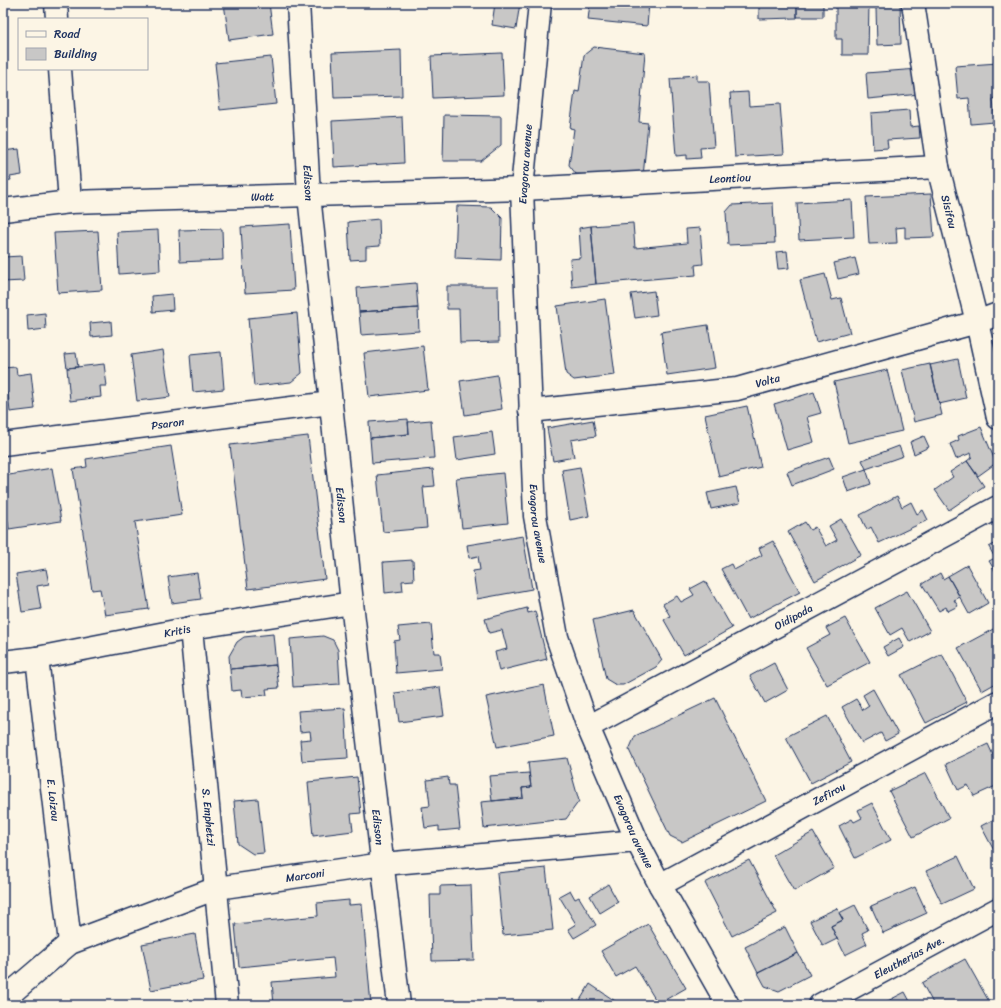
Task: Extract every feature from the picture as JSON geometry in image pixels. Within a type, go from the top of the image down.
[{"type":"street","points":[[56,3],[57,18]]},
{"type":"street","name":"Edisson","points":[[298,3],[309,195],[352,603],[384,864],[399,1005]]},
{"type":"street","name":"Evagorou avenue","points":[[540,3],[522,189],[535,516],[554,622],[557,637],[588,727],[637,841],[726,1003]]},
{"type":"street","name":"Sisifou","points":[[913,3],[938,167],[977,322],[998,418]]},
{"type":"street","points":[[60,70],[70,202]]},
{"type":"street","name":"Leontiou","points":[[522,189],[938,167]]},
{"type":"street","name":"Watt","points":[[3,210],[70,202],[522,189]]},
{"type":"street","name":"Volta","points":[[530,411],[737,389],[977,322],[998,314]]},
{"type":"street","name":"Psaron","points":[[3,444],[332,403]]},
{"type":"street","name":"Oidipoda","points":[[588,727],[998,507]]},
{"type":"street","name":"Kritis","points":[[3,662],[37,658],[191,628],[352,603]]},
{"type":"street","name":"S. Emphetzi","points":[[191,628],[227,1005]]},
{"type":"street","name":"E. Loizou","points":[[37,658],[70,943]]},
{"type":"street","name":"Zefirou","points":[[660,885],[998,702]]},
{"type":"street","name":"Marconi","points":[[3,1000],[70,943],[217,888],[384,864],[637,841]]},
{"type":"street","name":"Eleutherias Ave.","points":[[820,1005],[998,909]]},
{"type":"building","points":[[224,3],[269,3],[273,34],[229,40]]},
{"type":"building","points":[[495,3],[520,3],[516,29],[492,25]]},
{"type":"building","points":[[590,3],[649,3],[647,26],[588,20]]},
{"type":"building","points":[[759,3],[797,3],[797,18],[759,19]]},
{"type":"building","points":[[797,3],[823,3],[823,17],[797,17]]},
{"type":"building","points":[[836,3],[869,3],[868,55],[842,55],[842,39],[836,39]]},
{"type":"building","points":[[869,3],[900,3],[901,44],[877,45],[876,8],[869,8]]},
{"type":"building","points":[[594,47],[645,53],[639,122],[648,123],[643,177],[576,174],[569,165],[574,129],[570,128],[575,91],[579,92],[584,55]]},
{"type":"building","points":[[401,50],[402,96],[334,98],[332,53]]},
{"type":"building","points":[[502,53],[504,95],[433,98],[431,56]]},
{"type":"building","points":[[271,57],[276,104],[220,110],[215,63]]},
{"type":"building","points":[[998,63],[998,98],[993,99],[995,122],[971,124],[969,98],[958,99],[955,66]]},
{"type":"building","points":[[918,69],[920,94],[868,99],[866,73]]},
{"type":"building","points":[[697,75],[697,81],[709,81],[714,147],[700,148],[701,158],[687,159],[687,155],[676,156],[670,79]]},
{"type":"building","points":[[748,92],[749,106],[780,104],[784,154],[735,157],[730,93]]},
{"type":"building","points":[[909,110],[910,127],[919,126],[920,138],[887,140],[888,148],[873,149],[871,113]]},
{"type":"building","points":[[444,115],[501,116],[501,145],[481,161],[443,161]]},
{"type":"building","points":[[402,117],[404,163],[334,167],[332,121]]},
{"type":"building","points":[[19,149],[22,175],[10,177],[11,180],[3,181],[3,151]]},
{"type":"building","points":[[931,194],[934,237],[905,238],[905,227],[896,228],[897,243],[869,244],[866,197]]},
{"type":"building","points":[[852,200],[854,237],[799,240],[797,203]]},
{"type":"building","points":[[773,203],[775,243],[728,245],[726,212],[732,205]]},
{"type":"building","points":[[457,206],[491,207],[502,218],[501,260],[455,258]]},
{"type":"building","points":[[379,219],[380,246],[366,247],[366,259],[350,260],[348,222]]},
{"type":"building","points":[[633,223],[635,248],[687,243],[686,229],[700,228],[703,264],[695,265],[696,275],[596,284],[591,226]]},
{"type":"building","points":[[290,224],[294,290],[245,293],[241,227]]},
{"type":"building","points":[[591,226],[596,284],[572,287],[570,259],[581,258],[579,228]]},
{"type":"building","points":[[222,229],[223,260],[180,262],[179,230]]},
{"type":"building","points":[[158,230],[160,271],[119,274],[117,232]]},
{"type":"building","points":[[98,231],[102,290],[58,293],[54,233]]},
{"type":"building","points":[[787,251],[789,268],[778,269],[776,252]]},
{"type":"building","points":[[22,256],[24,281],[3,282],[3,257]]},
{"type":"building","points":[[855,258],[859,274],[838,279],[834,263]]},
{"type":"building","points":[[825,274],[832,300],[841,298],[850,333],[816,342],[800,280]]},
{"type":"building","points":[[416,283],[418,308],[359,312],[357,288]]},
{"type":"building","points":[[447,286],[498,286],[499,342],[460,343],[459,309],[447,309]]},
{"type":"building","points":[[654,291],[657,315],[635,318],[631,294]]},
{"type":"building","points":[[172,294],[173,310],[153,312],[152,296]]},
{"type":"building","points":[[605,299],[615,375],[574,380],[566,374],[557,306]]},
{"type":"building","points":[[418,308],[419,331],[361,335],[359,312]]},
{"type":"building","points":[[45,313],[46,329],[28,331],[27,315]]},
{"type":"building","points":[[297,313],[302,373],[291,382],[254,386],[248,318]]},
{"type":"building","points":[[111,321],[112,335],[91,337],[90,323]]},
{"type":"building","points":[[708,325],[715,368],[667,375],[661,332]]},
{"type":"building","points":[[423,346],[428,390],[369,397],[364,353]]},
{"type":"building","points":[[163,350],[170,397],[137,401],[131,355]]},
{"type":"building","points":[[221,352],[224,389],[193,392],[190,355]]},
{"type":"building","points":[[76,353],[78,367],[67,368],[65,354]]},
{"type":"building","points":[[958,359],[966,398],[939,404],[930,365]]},
{"type":"building","points":[[104,364],[107,386],[100,386],[101,397],[70,401],[67,368]]},
{"type":"building","points":[[930,364],[942,415],[914,422],[902,370]]},
{"type":"building","points":[[16,367],[17,375],[31,373],[35,409],[10,412],[8,393],[3,394],[3,368]]},
{"type":"building","points":[[887,370],[902,431],[848,443],[834,382]]},
{"type":"building","points":[[497,375],[502,409],[465,415],[460,381]]},
{"type":"building","points":[[814,392],[821,413],[807,417],[814,442],[787,450],[774,404]]},
{"type":"building","points":[[747,406],[761,467],[719,477],[705,415]]},
{"type":"building","points":[[408,419],[409,434],[370,438],[369,422]]},
{"type":"building","points":[[431,420],[434,458],[372,463],[370,438],[409,434],[408,422]]},
{"type":"building","points":[[593,420],[596,436],[571,440],[574,457],[553,461],[547,428]]},
{"type":"building","points":[[981,427],[996,463],[978,476],[967,461],[972,457],[971,453],[956,459],[950,444],[959,440],[958,436]]},
{"type":"building","points":[[492,432],[495,454],[457,460],[454,437]]},
{"type":"building","points":[[308,436],[325,579],[248,589],[230,445]]},
{"type":"building","points":[[924,436],[929,447],[914,454],[910,442]]},
{"type":"building","points":[[171,446],[182,515],[135,522],[149,609],[105,615],[100,589],[92,590],[73,469],[87,467],[86,459]]},
{"type":"building","points":[[899,446],[903,456],[866,469],[862,460]]},
{"type":"building","points":[[829,457],[834,469],[792,485],[787,472]]},
{"type":"building","points":[[967,461],[984,486],[949,510],[935,490],[953,477],[950,472]]},
{"type":"building","points":[[580,467],[589,516],[570,520],[562,470]]},
{"type":"building","points":[[52,468],[61,521],[9,529],[3,490],[3,476]]},
{"type":"building","points":[[433,469],[435,486],[423,487],[427,528],[383,532],[377,475]]},
{"type":"building","points":[[866,469],[871,484],[848,492],[843,477]]},
{"type":"building","points":[[503,473],[508,523],[462,528],[456,478]]},
{"type":"building","points":[[736,487],[740,503],[711,509],[707,493]]},
{"type":"building","points":[[897,496],[902,507],[911,502],[917,514],[923,510],[928,520],[879,543],[871,527],[867,530],[860,515]]},
{"type":"building","points":[[841,519],[861,555],[815,581],[788,532],[805,522],[810,530],[815,527],[826,546],[837,540],[829,526]]},
{"type":"building","points":[[523,536],[532,589],[477,599],[473,571],[480,570],[478,556],[469,558],[467,545]]},
{"type":"building","points":[[773,541],[800,592],[748,619],[721,569],[731,564],[734,570],[762,555],[759,548]]},
{"type":"building","points":[[998,542],[997,574],[989,561],[995,558],[989,547]]},
{"type":"building","points":[[413,560],[414,580],[402,581],[403,591],[385,593],[383,562]]},
{"type":"building","points":[[967,565],[988,603],[969,614],[948,576]]},
{"type":"building","points":[[46,569],[49,584],[37,586],[41,609],[22,612],[16,574]]},
{"type":"building","points":[[197,573],[201,599],[172,603],[168,577]]},
{"type":"building","points":[[940,573],[943,579],[948,576],[960,597],[954,600],[958,606],[948,611],[946,607],[939,611],[922,584]]},
{"type":"building","points":[[705,581],[732,628],[684,655],[664,620],[670,616],[663,604],[677,596],[681,602],[694,595],[690,589]]},
{"type":"building","points":[[907,591],[930,631],[910,642],[902,628],[890,635],[875,608]]},
{"type":"building","points":[[527,608],[528,613],[535,611],[547,659],[499,671],[495,652],[507,649],[502,630],[489,633],[485,619]]},
{"type":"building","points":[[634,610],[662,660],[656,667],[623,685],[616,685],[606,679],[593,620]]},
{"type":"building","points":[[845,618],[870,662],[827,685],[806,648],[830,635],[826,628]]},
{"type":"building","points":[[431,624],[434,653],[440,653],[442,669],[396,673],[394,641],[400,640],[398,627]]},
{"type":"building","points":[[997,627],[998,682],[982,691],[958,648]]},
{"type":"building","points":[[273,634],[276,665],[230,669],[229,656],[237,642],[244,637]]},
{"type":"building","points":[[323,636],[333,640],[338,650],[340,684],[293,687],[290,639]]},
{"type":"building","points":[[899,638],[904,647],[888,656],[883,647]]},
{"type":"building","points":[[942,654],[967,702],[926,723],[901,675]]},
{"type":"building","points":[[774,663],[788,690],[765,703],[750,676]]},
{"type":"building","points":[[276,665],[279,688],[266,689],[267,695],[242,697],[241,690],[232,691],[230,669]]},
{"type":"building","points":[[544,685],[554,736],[497,747],[486,697]]},
{"type":"building","points":[[440,687],[444,716],[399,722],[395,693]]},
{"type":"building","points":[[873,689],[898,734],[885,741],[881,733],[862,743],[842,707],[856,699],[863,710],[869,706],[863,695]]},
{"type":"building","points":[[715,698],[766,801],[682,842],[670,836],[629,750],[635,736]]},
{"type":"building","points":[[345,708],[348,758],[302,761],[300,740],[311,739],[310,731],[300,732],[298,711]]},
{"type":"building","points":[[827,716],[851,762],[811,783],[786,737]]},
{"type":"building","points":[[988,744],[998,766],[998,785],[974,796],[968,785],[958,790],[946,764]]},
{"type":"building","points":[[567,758],[579,801],[566,819],[484,828],[481,802],[523,798],[522,788],[531,787],[528,762]]},
{"type":"building","points":[[529,773],[531,787],[522,788],[523,798],[492,801],[489,776]]},
{"type":"building","points":[[926,773],[949,818],[913,837],[889,791]]},
{"type":"building","points":[[357,777],[361,813],[351,814],[353,831],[313,836],[308,782]]},
{"type":"building","points":[[448,777],[449,785],[455,785],[460,829],[439,831],[439,826],[425,828],[422,807],[430,806],[427,780]]},
{"type":"building","points":[[258,799],[264,853],[253,854],[238,844],[234,801]]},
{"type":"building","points":[[872,803],[891,840],[855,858],[839,826],[852,819],[854,822],[862,818],[858,810]]},
{"type":"building","points":[[998,817],[998,858],[981,826]]},
{"type":"building","points":[[813,832],[834,868],[794,891],[773,855]]},
{"type":"building","points":[[958,856],[974,889],[942,904],[926,871]]},
{"type":"building","points":[[749,860],[777,913],[732,936],[705,883]]},
{"type":"building","points":[[546,868],[553,930],[503,935],[497,873]]},
{"type":"building","points":[[608,884],[618,902],[600,913],[590,896]]},
{"type":"building","points":[[471,885],[474,960],[432,961],[430,895],[440,895],[440,886]]},
{"type":"building","points":[[915,887],[927,913],[883,933],[871,906]]},
{"type":"building","points":[[570,890],[575,899],[579,897],[596,925],[574,938],[568,929],[576,924],[559,896]]},
{"type":"building","points":[[349,900],[349,905],[362,904],[371,1005],[274,1005],[272,982],[335,977],[333,958],[239,967],[235,924],[318,916],[317,903]]},
{"type":"building","points":[[855,905],[868,930],[862,933],[867,944],[845,955],[831,926],[843,920],[839,913]]},
{"type":"building","points":[[837,908],[843,920],[831,926],[837,939],[823,946],[810,921]]},
{"type":"building","points":[[648,924],[686,988],[658,1004],[635,966],[616,977],[601,951]]},
{"type":"building","points":[[785,927],[798,953],[758,973],[745,947]]},
{"type":"building","points":[[195,934],[203,980],[151,990],[142,944]]},
{"type":"building","points":[[798,953],[810,975],[779,991],[765,986],[758,973]]},
{"type":"building","points":[[965,959],[991,1005],[934,1005],[922,983]]},
{"type":"building","points":[[590,984],[621,1005],[577,1005]]},
{"type":"building","points":[[905,992],[912,1005],[880,1005]]}]
